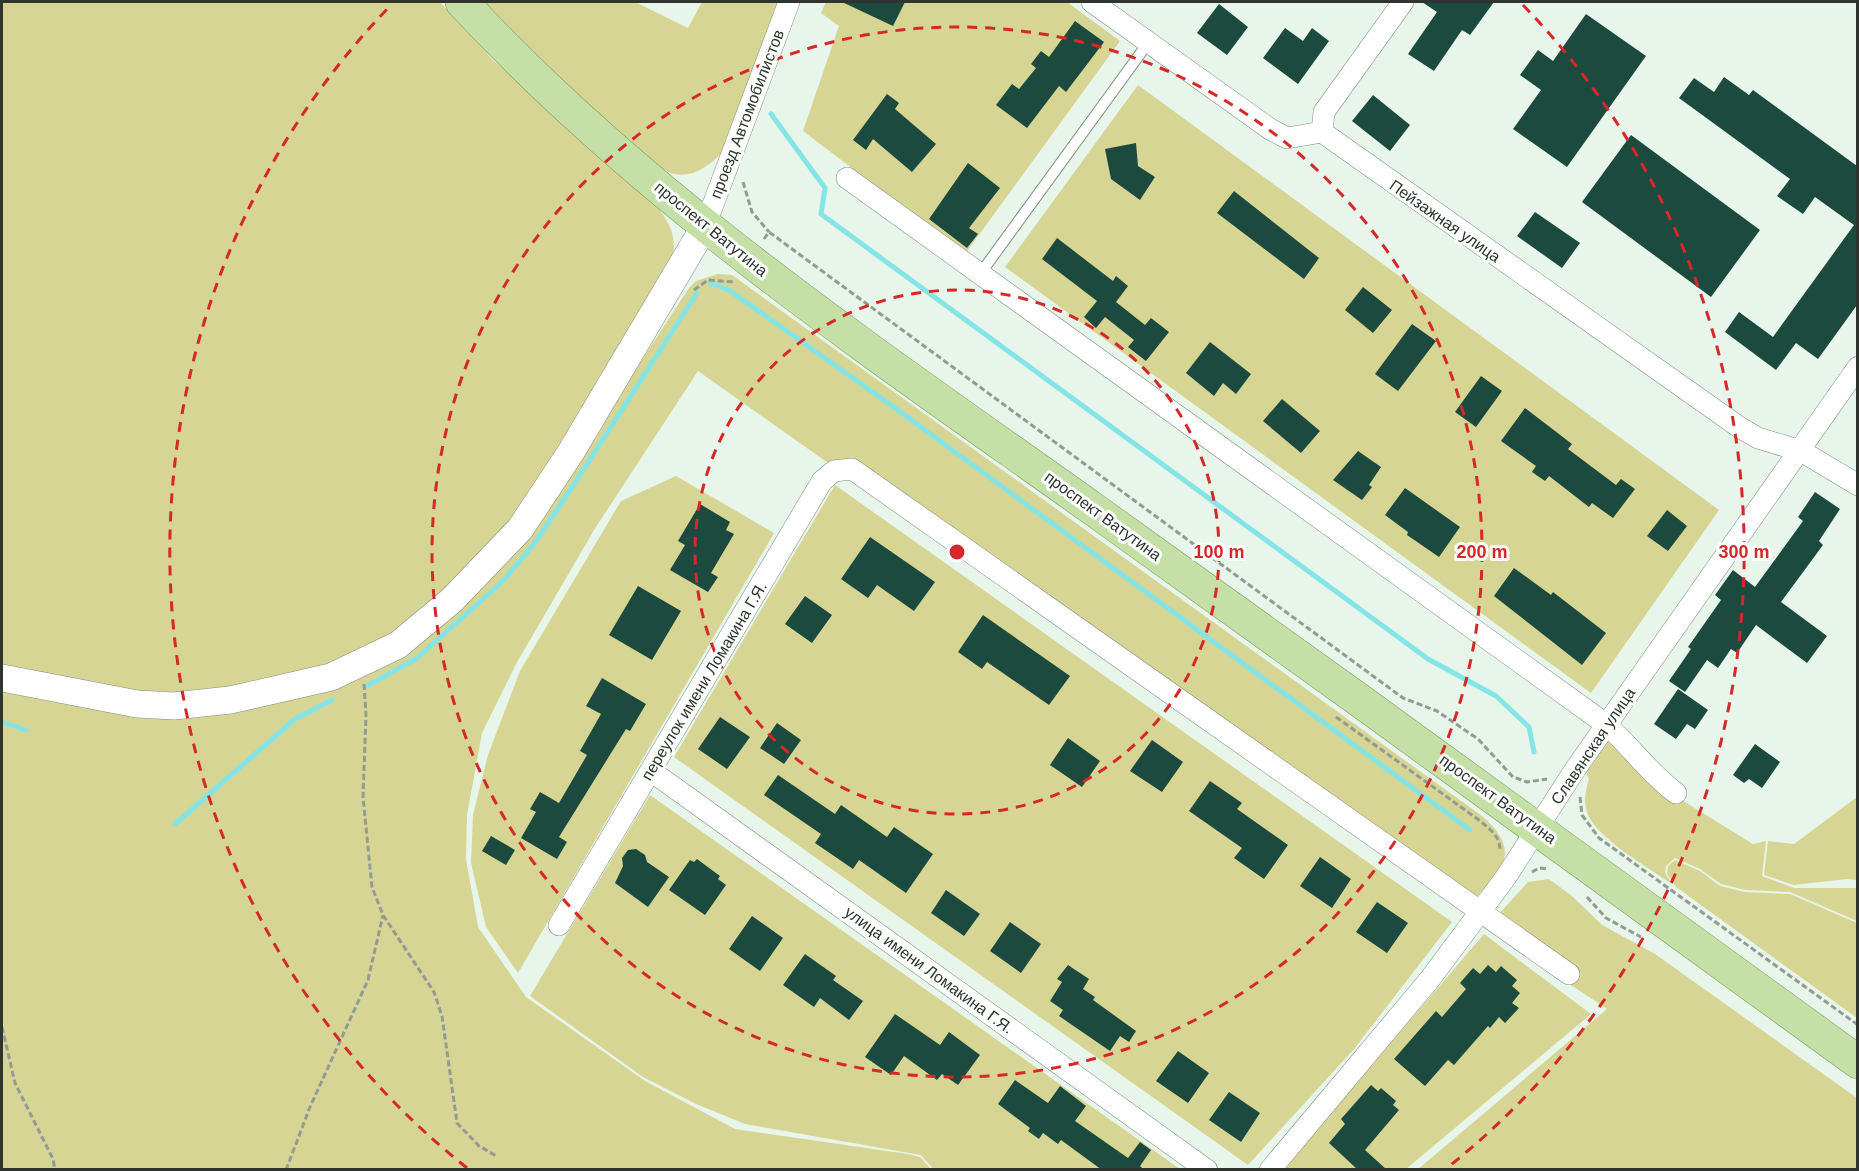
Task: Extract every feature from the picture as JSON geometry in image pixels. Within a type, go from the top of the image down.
[{"type":"main road","name":"проспект Ватутина","points":[[462,2],[504,47],[611,147],[748,261],[1538,828],[1857,1062]]},
{"type":"street","name":"проезд Автомобилистов","points":[[705,226],[789,2]]},
{"type":"street","points":[[1092,2],[1287,138],[1322,132],[1324,112],[1403,2]]},
{"type":"street","name":"Пейзажная улица","points":[[1322,132],[1739,427],[1758,438],[1801,451],[1857,485]]},
{"type":"street","points":[[847,178],[1607,725],[1635,752],[1656,778],[1676,793]]},
{"type":"street","points":[[2,678],[137,704],[174,706],[230,700],[331,677],[398,645],[452,600],[520,529],[571,452],[705,226]]},
{"type":"street","name":"Славянская улица","points":[[1270,1170],[1430,979],[1482,910],[1607,725],[1801,451],[1857,367]]},
{"type":"street","name":"переулок имени Ломакина Г.Я.","points":[[559,925],[822,482],[834,471],[852,469],[867,477],[1482,910]]},
{"type":"street","name":"улица имени Ломакина Г.Я.","points":[[651,771],[1207,1170]]},
{"type":"street","points":[[1482,910],[1569,974]]},
{"type":"lane","points":[[980,274],[1148,43]]},
{"type":"path","points":[[764,239],[769,232],[1403,698],[1437,711],[1478,739],[1513,777],[1527,782],[1548,778]]},
{"type":"path","points":[[691,293],[708,280],[734,282]]},
{"type":"path","points":[[355,682],[364,679],[366,715],[363,797],[372,887],[383,915],[434,992],[442,1016],[457,1123],[479,1146],[498,1157]]},
{"type":"path","points":[[1582,788],[1580,796],[1582,815],[1599,838],[1857,1025]]},
{"type":"path","points":[[286,1170],[310,1107],[368,980],[383,915]]},
{"type":"path","points":[[2,1027],[15,1083],[53,1159],[55,1170]]},
{"type":"shaded area","points":[[2,2],[440,2],[493,60],[654,203],[665,218],[672,233],[674,248],[671,266],[511,524],[443,592],[393,634],[330,667],[227,691],[159,695],[2,667]]},
{"type":"shaded area","points":[[485,2],[635,2],[688,28],[702,2],[778,2],[722,153],[700,170],[681,175],[659,166],[636,149]]},
{"type":"shaded area","points":[[826,2],[1067,2],[1120,41],[965,254],[803,131],[839,26],[821,13]]},
{"type":"shaded area","points":[[1138,85],[1719,510],[1591,693],[1005,267]]},
{"type":"shaded area","points":[[718,274],[732,275],[1482,816],[1496,830],[1503,843],[1505,855],[1502,866],[1495,876],[1463,912],[698,371],[594,530],[516,664],[482,733],[467,815],[466,859],[478,927],[526,997],[645,1081],[735,1129],[908,1154],[920,1157],[931,1169],[2,1169],[2,685],[158,712],[365,675],[578,457],[689,288],[696,281]]},
{"type":"shaded area","points":[[676,476],[774,533],[518,973],[486,927],[471,863],[473,815],[488,755],[520,671],[621,501]]},
{"type":"shaded area","points":[[835,485],[1452,922],[1354,1049],[1248,1165],[674,757]]},
{"type":"shaded area","points":[[1611,737],[1654,783],[1753,844],[1766,841],[1762,876],[1794,888],[1857,888],[1857,921],[1790,892],[1745,890],[1721,884],[1700,869],[1675,858],[1666,866],[1665,873],[1673,885],[1624,852],[1600,832],[1592,822],[1585,803],[1589,779],[1586,773]]},
{"type":"shaded area","points":[[650,795],[1180,1169],[933,1169],[921,1155],[745,1124],[696,1104],[643,1077],[530,996]]},
{"type":"shaded area","points":[[1857,797],[1857,880],[1794,885],[1764,875],[1768,841],[1794,844]]},
{"type":"shaded area","points":[[1675,860],[1700,871],[1720,886],[1745,892],[1790,894],[1857,923],[1857,1018],[1676,887],[1667,874],[1668,866]]},
{"type":"shaded area","points":[[1549,879],[1572,896],[1602,925],[1655,954],[1857,1098],[1857,1169],[1417,1170],[1607,1009],[1486,928],[1528,882]]},
{"type":"shaded area","points":[[1484,934],[1591,1014],[1406,1169],[1282,1170]]},
{"type":"building","points":[[842,2],[905,2],[893,26]]},
{"type":"building","points":[[1422,2],[1494,2],[1470,35],[1462,30],[1434,71],[1408,54],[1437,12]]},
{"type":"building","points":[[1219,4],[1248,27],[1227,55],[1197,33]]},
{"type":"building","points":[[1586,14],[1646,56],[1567,167],[1513,129],[1541,90],[1520,75],[1538,50],[1553,61]]},
{"type":"building","points":[[1075,21],[1104,42],[1066,92],[1059,86],[1027,128],[996,105],[1012,84],[1019,89],[1036,68],[1031,64],[1041,51],[1049,57]]},
{"type":"building","points":[[1285,28],[1303,41],[1312,28],[1329,41],[1298,84],[1263,58]]},
{"type":"building","points":[[1724,77],[1749,95],[1753,90],[1857,166],[1857,305],[1818,359],[1796,343],[1776,370],[1725,332],[1739,312],[1773,337],[1854,225],[1815,197],[1803,214],[1777,196],[1790,179],[1679,98],[1694,78],[1714,92]]},
{"type":"building","points":[[887,94],[899,103],[895,109],[936,144],[912,172],[873,139],[866,150],[853,140]]},
{"type":"building","points":[[1373,95],[1410,125],[1390,151],[1352,121]]},
{"type":"building","points":[[1631,135],[1760,230],[1711,297],[1582,202]]},
{"type":"building","points":[[1136,143],[1138,166],[1155,177],[1140,200],[1111,179],[1105,149]]},
{"type":"building","points":[[968,163],[1000,188],[969,228],[978,234],[967,248],[929,219]]},
{"type":"building","points":[[1234,191],[1319,258],[1304,279],[1217,213]]},
{"type":"building","points":[[1535,212],[1580,243],[1562,268],[1517,236]]},
{"type":"building","points":[[1057,238],[1113,281],[1116,276],[1128,286],[1116,302],[1145,325],[1151,318],[1169,332],[1146,361],[1128,347],[1134,340],[1105,317],[1096,328],[1084,317],[1097,301],[1042,259]]},
{"type":"building","points":[[1363,287],[1392,310],[1373,333],[1345,310]]},
{"type":"building","points":[[1412,324],[1436,341],[1398,391],[1375,374]]},
{"type":"building","points":[[1210,342],[1251,374],[1236,394],[1223,383],[1214,396],[1186,373]]},
{"type":"building","points":[[1481,376],[1502,391],[1476,427],[1455,412]]},
{"type":"building","points":[[1282,399],[1320,431],[1301,453],[1263,421]]},
{"type":"building","points":[[1525,408],[1572,444],[1568,449],[1616,485],[1621,479],[1635,489],[1613,518],[1592,503],[1589,507],[1549,476],[1545,481],[1532,472],[1536,466],[1501,441]]},
{"type":"building","points":[[1358,451],[1381,467],[1369,485],[1372,487],[1362,500],[1333,480]]},
{"type":"building","points":[[1405,488],[1460,527],[1439,557],[1407,535],[1408,532],[1385,515]]},
{"type":"building","points":[[1815,492],[1840,509],[1819,541],[1823,545],[1781,602],[1827,636],[1807,663],[1756,625],[1737,653],[1731,649],[1718,668],[1707,660],[1685,692],[1669,681],[1691,649],[1688,647],[1721,600],[1715,595],[1733,570],[1755,587],[1803,521],[1798,517]]},
{"type":"building","points":[[700,504],[730,522],[726,530],[734,534],[711,573],[718,577],[708,592],[670,570],[685,545],[678,541]]},
{"type":"building","points":[[1667,510],[1687,526],[1668,551],[1647,536]]},
{"type":"building","points":[[870,537],[935,582],[914,611],[877,585],[868,598],[841,579]]},
{"type":"building","points":[[1514,568],[1551,595],[1553,592],[1606,633],[1582,665],[1494,596]]},
{"type":"building","points":[[638,586],[681,611],[652,660],[609,635]]},
{"type":"building","points":[[805,596],[832,615],[812,643],[785,624]]},
{"type":"building","points":[[983,615],[1070,676],[1049,705],[987,662],[982,669],[958,652]]},
{"type":"building","points":[[602,678],[646,704],[630,731],[626,729],[559,837],[567,842],[557,859],[521,838],[536,812],[530,809],[540,792],[559,803],[587,755],[580,751],[601,714],[586,706]]},
{"type":"building","points":[[1678,689],[1708,710],[1695,729],[1687,724],[1676,739],[1654,724]]},
{"type":"building","points":[[720,717],[750,737],[727,769],[698,749]]},
{"type":"building","points":[[777,723],[801,740],[784,764],[760,748]]},
{"type":"building","points":[[1068,738],[1100,761],[1082,787],[1050,765]]},
{"type":"building","points":[[1152,740],[1183,762],[1162,792],[1130,771]]},
{"type":"building","points":[[1755,744],[1780,762],[1762,788],[1749,779],[1744,783],[1733,775]]},
{"type":"building","points":[[778,775],[835,814],[841,805],[887,837],[894,827],[933,854],[906,893],[859,860],[853,869],[815,843],[821,834],[764,795]]},
{"type":"building","points":[[1210,781],[1242,803],[1237,809],[1288,845],[1264,879],[1234,858],[1242,848],[1189,811]]},
{"type":"building","points":[[491,836],[515,850],[506,865],[482,851]]},
{"type":"building","points":[[636,849],[645,855],[647,862],[669,877],[648,907],[615,883],[623,866],[622,858],[628,850]]},
{"type":"building","points":[[1320,857],[1351,879],[1332,908],[1300,886]]},
{"type":"building","points":[[697,859],[720,876],[718,879],[726,885],[705,915],[669,890],[690,860],[694,862]]},
{"type":"building","points":[[946,890],[980,914],[964,936],[931,913]]},
{"type":"building","points":[[1377,902],[1408,923],[1387,953],[1356,932]]},
{"type":"building","points":[[752,916],[783,938],[760,971],[729,949]]},
{"type":"building","points":[[1010,922],[1041,944],[1021,973],[990,951]]},
{"type":"building","points":[[805,954],[836,976],[833,980],[863,1001],[849,1020],[820,998],[814,1007],[783,985]]},
{"type":"building","points":[[1068,965],[1089,979],[1083,989],[1095,997],[1093,1000],[1136,1031],[1129,1042],[1120,1036],[1110,1051],[1059,1016],[1063,1010],[1050,1001],[1062,982],[1057,979]]},
{"type":"building","points":[[1488,965],[1496,972],[1501,966],[1517,980],[1512,986],[1520,993],[1512,1003],[1519,1008],[1505,1023],[1499,1017],[1490,1028],[1488,1026],[1454,1065],[1448,1060],[1425,1086],[1394,1059],[1436,1011],[1442,1017],[1466,989],[1460,983],[1473,968],[1480,974]]},
{"type":"building","points":[[895,1014],[940,1045],[949,1032],[980,1055],[958,1085],[942,1074],[937,1080],[904,1056],[891,1075],[865,1057]]},
{"type":"building","points":[[1178,1051],[1209,1073],[1188,1103],[1156,1081]]},
{"type":"building","points":[[1015,1080],[1048,1103],[1060,1086],[1086,1106],[1075,1121],[1128,1158],[1140,1142],[1151,1150],[1140,1166],[1144,1170],[1102,1170],[1061,1140],[1058,1144],[1043,1133],[1039,1139],[1028,1131],[1030,1128],[998,1104]]},
{"type":"building","points":[[1371,1085],[1378,1091],[1381,1088],[1396,1101],[1393,1105],[1399,1110],[1365,1150],[1387,1170],[1358,1170],[1329,1143],[1345,1124],[1341,1119]]},
{"type":"building","points":[[1229,1092],[1260,1113],[1241,1142],[1209,1120]]},
{"type":"waterway","points":[[771,114],[825,188],[821,214],[1428,659],[1496,696],[1529,727],[1534,752]]},
{"type":"waterway","points":[[710,283],[729,290],[895,408],[1470,830]]},
{"type":"waterway","points":[[367,686],[417,658],[502,582],[534,544],[697,293]]},
{"type":"waterway","points":[[175,824],[295,719],[332,700]]},
{"type":"waterway","points":[[2,722],[26,730]]}]
